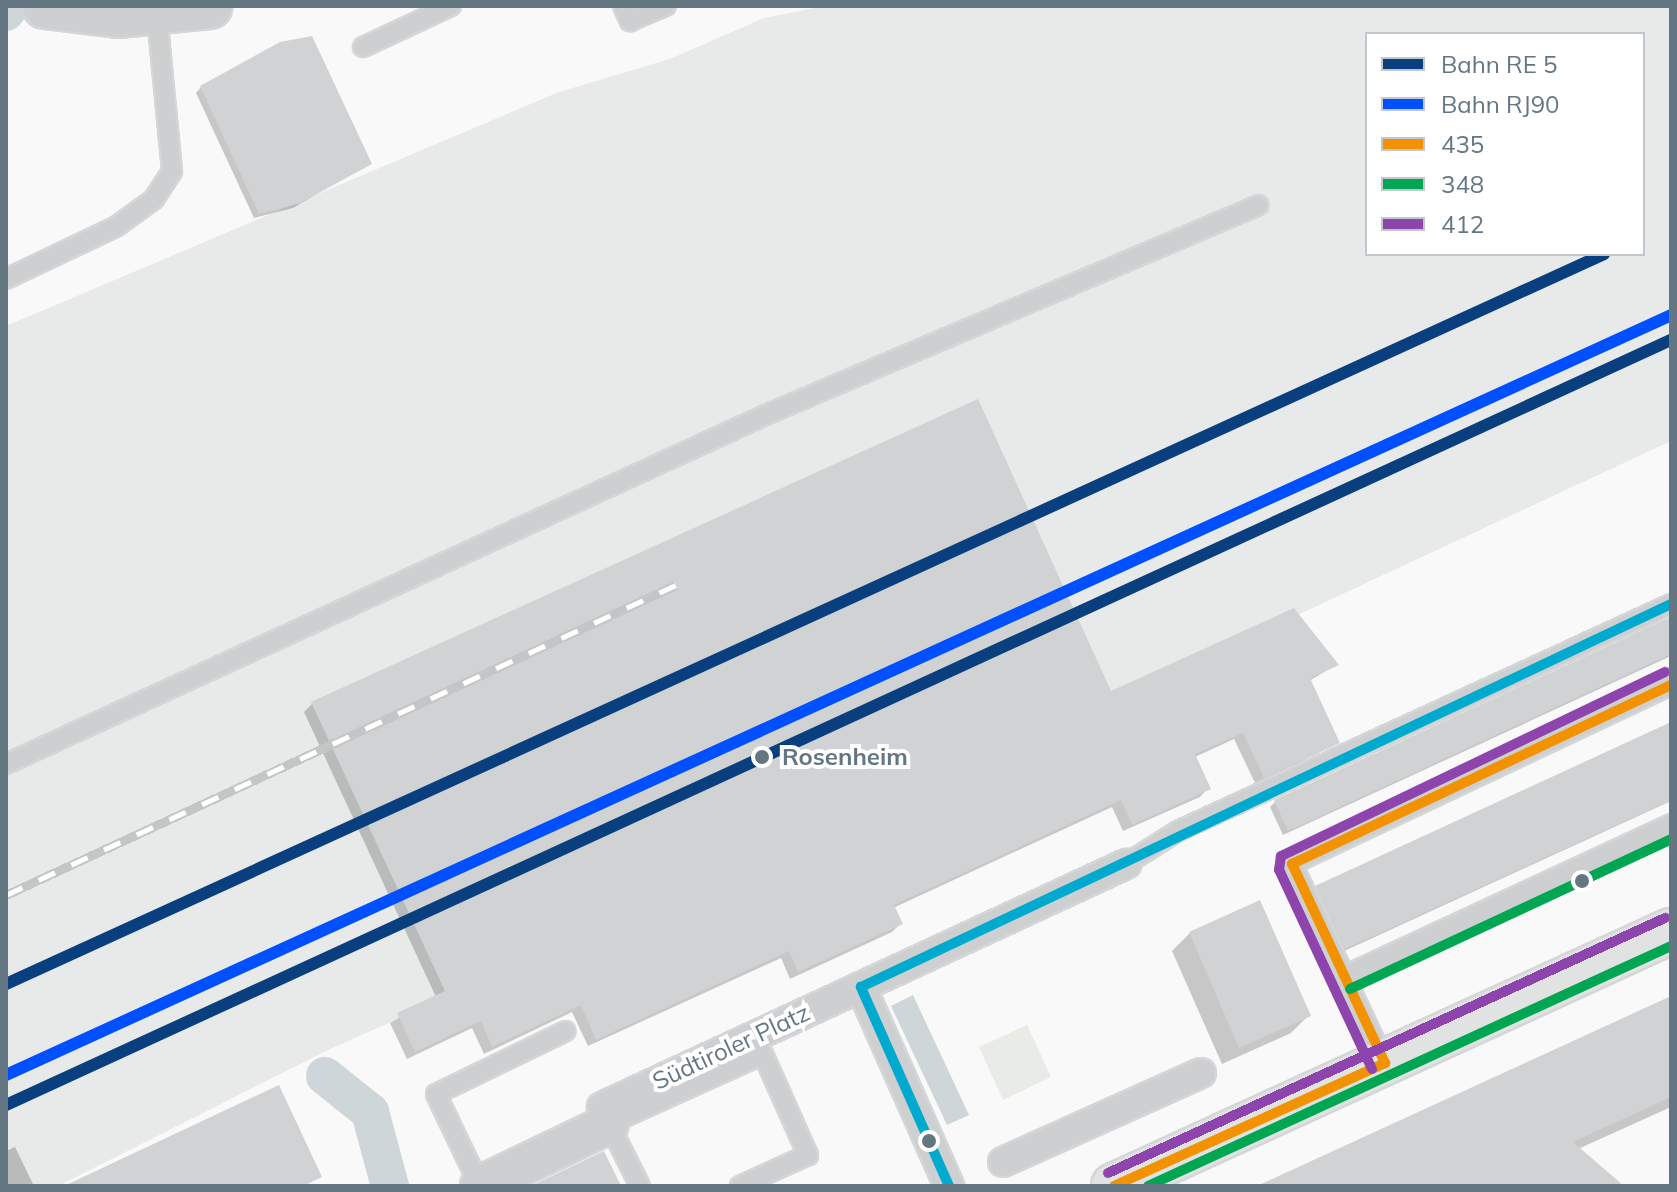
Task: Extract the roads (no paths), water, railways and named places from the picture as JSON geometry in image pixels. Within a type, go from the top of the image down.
[{"type":"main road","points":[[1114,1186],[1671,931]]},
{"type":"street","points":[[53,7],[157,15],[210,6]]},
{"type":"street","name":"Südtiroler Platz","points":[[480,1186],[605,1115],[861,987],[1126,864]]},
{"type":"street","points":[[861,987],[949,1186]]},
{"type":"street","points":[[1003,1162],[1201,1073]]},
{"type":"lane","points":[[363,47],[451,6]]},
{"type":"lane","points":[[623,6],[630,21],[666,6]]},
{"type":"lane","points":[[6,279],[117,226],[154,199],[172,171],[157,15]]},
{"type":"lane","points":[[6,764],[770,413],[1259,205]]},
{"type":"lane","points":[[1126,864],[1178,831],[1671,604]]},
{"type":"lane","points":[[1385,1063],[1292,864],[1671,685]]},
{"type":"lane","points":[[1344,976],[1671,824]]},
{"type":"lane","points":[[480,1186],[436,1094],[566,1031]]},
{"type":"lane","name":"Südtiroler Platz","points":[[605,1115],[763,1054],[808,1155],[740,1186]]},
{"type":"lane","points":[[605,1115],[640,1186]]},
{"type":"waterway","points":[[6,12],[10,6]]},
{"type":"waterway","points":[[325,1076],[370,1112],[390,1186]]},
{"type":"railway","points":[[6,895],[676,585]]},
{"type":"rail line","name":"RJ90","points":[[6,1075],[1671,315]]},
{"type":"place","name":"Rosenheim","points":[[762,757]]}]
